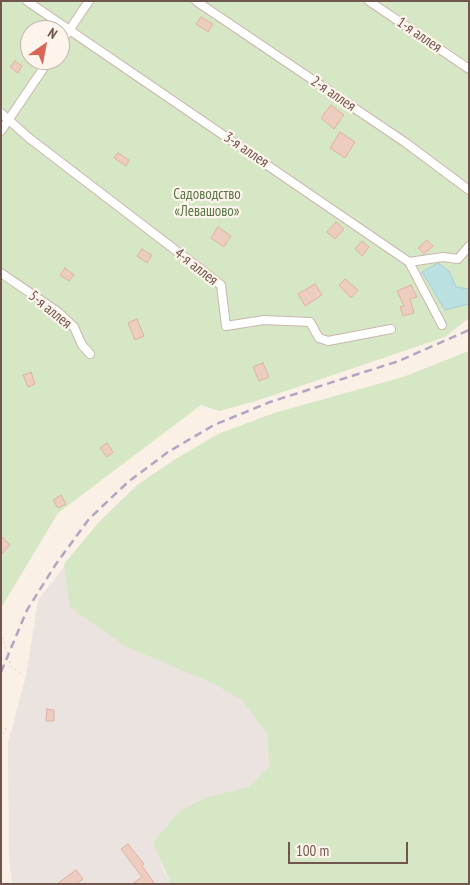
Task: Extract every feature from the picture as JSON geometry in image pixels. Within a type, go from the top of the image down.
[{"type":"street","name":"3-я аллея","points":[[27,1],[55,20]]},
{"type":"street","points":[[70,30],[89,1]]},
{"type":"street","name":"2-я аллея","points":[[196,1],[406,143],[469,190]]},
{"type":"street","name":"1-я аллея","points":[[369,1],[469,69]]},
{"type":"street","name":"3-я аллея","points":[[70,30],[408,262]]},
{"type":"street","points":[[1,131],[42,70]]},
{"type":"street","name":"4-я аллея","points":[[1,113],[10,119],[29,138],[150,233],[221,285],[226,326],[264,320],[310,322],[319,338],[328,341],[392,329]]},
{"type":"street","points":[[442,325],[408,262],[443,257],[458,259],[469,246]]},
{"type":"street","name":"5-я аллея","points":[[1,273],[58,312],[74,327],[82,345],[90,354]]},
{"type":"path","points":[[1,633],[11,666],[23,676]]},
{"type":"path","points":[[1,726],[6,728],[1,737]]},
{"type":"path","points":[[1,877],[2,884]]},
{"type":"shaded area","points":[[81,546],[266,706],[275,769],[161,865],[171,884],[12,884],[9,857],[8,743],[26,676],[38,600]]},
{"type":"green space","name":"Садоводство «Левашово»","points":[[1,1],[469,1],[469,318],[445,337],[256,401],[219,411],[201,405],[58,513],[1,608]]},
{"type":"green space","points":[[469,351],[469,884],[171,884],[153,843],[179,812],[205,798],[249,787],[269,766],[268,735],[242,700],[212,683],[125,646],[70,607],[64,564],[99,522],[137,485],[218,434],[274,413],[403,377]]},
{"type":"water","points":[[438,263],[449,271],[456,287],[469,289],[469,304],[445,310],[422,272]]},
{"type":"building","points":[[201,17],[213,24],[208,32],[196,24]]},
{"type":"building","points":[[15,61],[20,65],[20,70],[18,73],[10,67]]},
{"type":"building","points":[[331,105],[344,115],[334,129],[321,118]]},
{"type":"building","points":[[340,132],[355,142],[345,158],[330,148]]},
{"type":"building","points":[[118,153],[129,160],[126,166],[114,158]]},
{"type":"building","points":[[336,222],[344,229],[335,239],[327,232]]},
{"type":"building","points":[[218,227],[231,236],[224,247],[211,238]]},
{"type":"building","points":[[427,240],[433,246],[424,254],[418,248]]},
{"type":"building","points":[[362,241],[369,247],[362,256],[355,249]]},
{"type":"building","points":[[142,249],[152,255],[147,263],[137,256]]},
{"type":"building","points":[[65,268],[74,275],[69,281],[60,275]]},
{"type":"building","points":[[345,279],[358,290],[351,298],[339,285]]},
{"type":"building","points":[[315,284],[322,295],[305,306],[298,294]]},
{"type":"building","points":[[411,285],[417,297],[410,299],[414,313],[403,316],[400,307],[404,306],[397,291]]},
{"type":"building","points":[[137,319],[144,336],[135,340],[128,323]]},
{"type":"building","points":[[263,363],[269,377],[259,381],[253,367]]},
{"type":"building","points":[[31,372],[35,384],[28,387],[23,375]]},
{"type":"building","points":[[107,443],[113,452],[107,457],[100,448]]},
{"type":"building","points":[[61,495],[66,504],[58,508],[53,500]]},
{"type":"building","points":[[1,536],[10,545],[1,555]]},
{"type":"building","points":[[47,709],[54,710],[54,721],[46,721]]},
{"type":"building","points":[[128,844],[144,864],[142,866],[155,884],[132,884],[142,877],[121,849]]},
{"type":"building","points":[[76,870],[83,879],[76,884],[57,884]]},
{"type":"railway","points":[[1,672],[27,610],[56,564],[89,519],[128,482],[168,452],[214,425],[270,402],[399,361],[469,330]]}]
